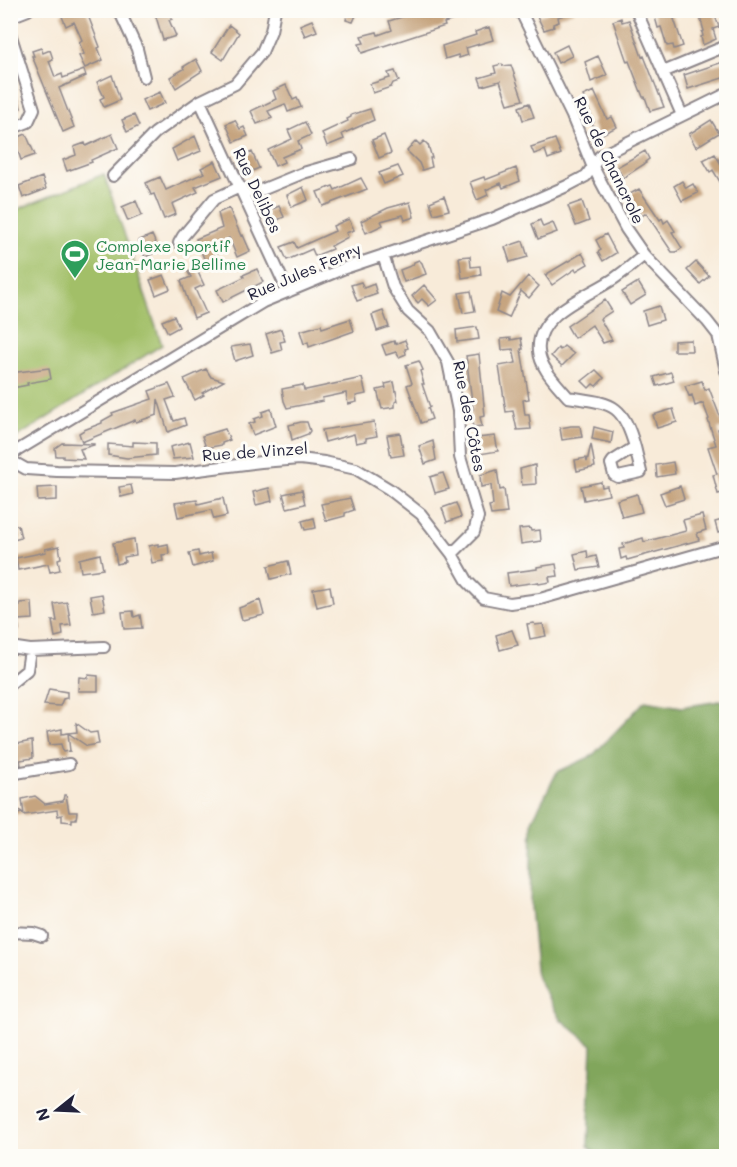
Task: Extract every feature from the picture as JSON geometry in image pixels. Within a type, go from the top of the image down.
[{"type":"street","points":[[10,17],[28,10]]},
{"type":"street","points":[[119,10],[136,49],[144,77]]},
{"type":"street","points":[[113,176],[155,133],[200,101],[235,84],[262,52],[271,31],[275,10]]},
{"type":"street","name":"Rue de Chancrole","points":[[520,10],[572,116],[592,165],[626,229],[644,255],[722,334],[726,371]]},
{"type":"street","points":[[636,10],[682,115]]},
{"type":"street","points":[[10,33],[34,109],[28,122],[10,129]]},
{"type":"street","points":[[663,72],[726,46]]},
{"type":"street","name":"Rue Jules Ferry","points":[[10,455],[263,302],[345,268],[492,219],[567,186],[586,176],[600,156],[726,94]]},
{"type":"street","name":"Rue Delibes","points":[[200,101],[288,292]]},
{"type":"street","points":[[179,243],[214,200],[240,187],[250,191],[259,191],[303,172],[352,159]]},
{"type":"street","name":"Rue des Côtes","points":[[383,255],[393,287],[408,311],[430,331],[448,362],[458,411],[460,457],[478,517],[474,532],[452,554]]},
{"type":"street","points":[[635,447],[629,426],[621,413],[606,403],[568,397],[546,370],[538,352],[540,334],[550,320],[575,301],[615,278],[644,255]]},
{"type":"street","name":"Rue de Vinzel","points":[[10,460],[26,469],[143,473],[176,472],[300,459],[356,469],[389,489],[421,514],[452,554],[468,582],[484,598],[510,603],[540,598],[726,546]]},
{"type":"street","points":[[10,647],[30,650],[104,647]]},
{"type":"street","points":[[10,684],[27,670],[30,650]]},
{"type":"street","points":[[10,774],[69,764]]},
{"type":"street","points":[[10,932],[33,933],[42,936]]},
{"type":"green space","name":"Complexe sportif Jean-Marie Bellime","points":[[104,174],[162,345],[11,441],[11,212]]},
{"type":"green space","points":[[726,700],[726,1156],[598,1156],[588,1146],[592,1045],[560,1019],[537,978],[530,907],[532,821],[557,772],[592,756],[645,701],[682,707]]},
{"type":"building","points":[[70,10],[86,10],[100,47],[98,48],[103,60],[85,68],[79,56],[84,54],[79,42],[82,40],[74,22],[66,26],[61,14]]},
{"type":"building","points":[[154,10],[168,10],[172,19],[169,20],[176,36],[163,40]]},
{"type":"building","points":[[348,10],[357,13],[353,22],[346,20]]},
{"type":"building","points":[[424,10],[488,12],[444,23],[445,26],[362,53],[359,44],[364,43],[361,36],[377,32],[378,35],[392,30],[389,21]]},
{"type":"building","points":[[547,10],[573,10],[573,12],[558,17],[559,22],[553,24],[554,27],[544,30],[537,16],[548,13]]},
{"type":"building","points":[[653,10],[671,10],[683,46],[674,49],[673,45],[667,46],[661,27],[658,28]]},
{"type":"building","points":[[698,10],[713,10],[719,27],[713,29],[716,39],[703,45],[701,37],[704,31]]},
{"type":"building","points":[[621,18],[622,22],[629,20],[664,107],[650,111],[643,97],[629,61],[627,62],[613,21]]},
{"type":"building","points":[[312,20],[317,31],[305,36],[300,25]]},
{"type":"building","points":[[229,25],[239,33],[223,60],[212,52]]},
{"type":"building","points":[[489,27],[493,40],[466,48],[468,55],[445,59],[442,46],[476,35],[475,32]]},
{"type":"building","points":[[567,45],[572,56],[558,63],[553,52]]},
{"type":"building","points":[[41,48],[43,53],[50,50],[53,59],[49,61],[55,77],[62,74],[63,78],[84,70],[86,76],[59,88],[74,127],[63,132],[32,56],[34,56],[32,51]]},
{"type":"building","points":[[598,56],[607,75],[591,82],[585,62]]},
{"type":"building","points":[[196,59],[202,71],[176,88],[170,77]]},
{"type":"building","points":[[726,61],[726,77],[688,89],[684,75]]},
{"type":"building","points":[[502,64],[503,66],[511,65],[523,100],[508,104],[500,81],[482,86],[479,78],[496,73],[494,66]]},
{"type":"building","points":[[395,71],[399,81],[393,83],[391,87],[373,93],[370,84],[390,78],[388,73]]},
{"type":"building","points":[[112,75],[120,100],[104,107],[100,99],[104,97],[97,82]]},
{"type":"building","points":[[286,85],[293,100],[297,98],[301,107],[288,112],[285,104],[268,111],[272,118],[257,124],[251,111],[276,99],[273,91]]},
{"type":"building","points":[[594,91],[607,119],[612,117],[617,127],[598,136],[583,96]]},
{"type":"building","points":[[160,92],[165,103],[147,111],[142,100]]},
{"type":"building","points":[[17,95],[21,108],[10,111],[10,97]]},
{"type":"building","points":[[529,103],[534,117],[523,120],[519,107]]},
{"type":"building","points":[[370,109],[374,120],[342,134],[344,139],[327,146],[322,133],[348,121],[351,115]]},
{"type":"building","points":[[134,115],[139,126],[127,132],[122,120]]},
{"type":"building","points":[[235,120],[240,129],[244,127],[248,136],[234,142],[226,124]]},
{"type":"building","points":[[711,120],[719,133],[696,147],[689,134]]},
{"type":"building","points":[[305,122],[311,135],[298,141],[301,149],[282,157],[284,162],[275,166],[268,150],[292,139],[288,130]]},
{"type":"building","points":[[26,134],[35,155],[21,160],[14,139]]},
{"type":"building","points":[[112,134],[118,148],[91,160],[92,162],[67,171],[63,160],[76,155],[74,147],[85,143],[86,146]]},
{"type":"building","points":[[384,135],[391,153],[379,158],[372,140]]},
{"type":"building","points":[[195,136],[201,151],[177,161],[172,149]]},
{"type":"building","points":[[555,139],[561,154],[548,159],[545,150],[534,154],[531,147]]},
{"type":"building","points":[[416,141],[420,145],[424,141],[428,145],[432,167],[422,170],[419,163],[407,151]]},
{"type":"building","points":[[645,151],[649,159],[646,163],[623,178],[617,167]]},
{"type":"building","points":[[252,152],[259,168],[248,173],[241,157]]},
{"type":"building","points":[[715,154],[722,166],[726,163],[726,178],[720,182],[703,160]]},
{"type":"building","points":[[215,161],[222,176],[195,187],[198,192],[172,204],[176,214],[164,219],[154,194],[151,195],[146,183],[160,177],[166,190],[204,173],[201,168]]},
{"type":"building","points":[[398,166],[403,176],[384,184],[379,173]]},
{"type":"building","points":[[516,168],[520,181],[503,188],[501,183],[486,190],[488,195],[477,200],[470,182],[484,177],[485,180]]},
{"type":"building","points":[[42,177],[46,189],[23,198],[19,186]]},
{"type":"building","points":[[361,178],[367,189],[323,206],[317,192],[333,186],[335,190]]},
{"type":"building","points":[[682,181],[686,188],[693,184],[698,193],[682,201],[674,186]]},
{"type":"building","points":[[303,187],[308,200],[292,207],[287,195]]},
{"type":"building","points":[[639,189],[660,220],[662,218],[664,223],[668,220],[675,231],[672,232],[682,248],[676,252],[672,252],[646,213],[642,216],[634,206],[628,195]]},
{"type":"building","points":[[444,196],[449,210],[434,214],[430,202]]},
{"type":"building","points":[[136,201],[142,215],[128,221],[122,207]]},
{"type":"building","points":[[582,201],[589,221],[576,226],[568,206]]},
{"type":"building","points":[[410,202],[414,217],[405,220],[403,215],[381,221],[383,225],[366,233],[361,221],[388,208]]},
{"type":"building","points":[[279,206],[284,217],[271,223],[266,212]]},
{"type":"building","points":[[229,208],[250,251],[237,257],[229,238],[213,246],[217,255],[205,261],[196,239],[222,228],[218,213]]},
{"type":"building","points":[[349,219],[354,230],[346,233],[348,237],[331,246],[332,249],[315,256],[312,249],[287,260],[281,247],[294,242],[297,248],[335,231],[333,226]]},
{"type":"building","points":[[540,220],[543,227],[553,223],[557,232],[538,239],[532,224]]},
{"type":"building","points":[[606,234],[616,253],[603,261],[598,252],[601,250],[596,240]]},
{"type":"building","points":[[152,235],[159,251],[145,257],[138,241]]},
{"type":"building","points":[[523,241],[528,257],[510,262],[505,247]]},
{"type":"building","points":[[582,253],[588,264],[576,271],[575,269],[552,285],[545,275]]},
{"type":"building","points":[[470,256],[471,267],[480,266],[481,275],[462,278],[459,257]]},
{"type":"building","points":[[419,260],[426,274],[404,282],[400,270]]},
{"type":"building","points":[[696,262],[709,276],[700,284],[687,270]]},
{"type":"building","points":[[196,268],[204,285],[195,289],[206,313],[194,318],[181,281],[191,277],[188,272]]},
{"type":"building","points":[[257,269],[263,282],[223,302],[217,290]]},
{"type":"building","points":[[164,275],[170,289],[156,295],[150,280]]},
{"type":"building","points":[[528,276],[539,286],[529,298],[521,291],[509,318],[496,312],[502,293],[510,297]]},
{"type":"building","points":[[361,282],[364,288],[374,284],[377,294],[357,301],[351,285]]},
{"type":"building","points":[[638,282],[646,295],[630,305],[622,292]]},
{"type":"building","points":[[424,285],[437,300],[429,306],[422,299],[418,303],[412,296]]},
{"type":"building","points":[[471,291],[475,311],[463,313],[459,293]]},
{"type":"building","points":[[605,300],[612,311],[600,319],[612,340],[603,343],[592,325],[574,338],[567,326]]},
{"type":"building","points":[[659,306],[663,320],[647,325],[643,311]]},
{"type":"building","points":[[383,311],[389,327],[377,331],[372,315]]},
{"type":"building","points":[[174,316],[179,327],[168,333],[162,321]]},
{"type":"building","points":[[350,319],[354,331],[309,347],[308,342],[304,344],[300,331],[321,325],[322,328]]},
{"type":"building","points":[[477,327],[479,339],[457,342],[456,330]]},
{"type":"building","points":[[281,329],[285,341],[280,342],[282,350],[272,353],[266,334]]},
{"type":"building","points":[[511,338],[511,340],[521,338],[529,399],[523,400],[525,415],[529,415],[531,429],[517,430],[513,411],[506,412],[499,366],[516,363],[513,349],[502,350],[501,339]]},
{"type":"building","points":[[405,340],[408,348],[405,349],[406,354],[399,357],[396,352],[386,355],[382,345]]},
{"type":"building","points":[[691,340],[692,351],[674,351],[674,341]]},
{"type":"building","points":[[250,344],[253,355],[235,361],[231,347]]},
{"type":"building","points":[[564,346],[574,354],[562,366],[551,356],[558,348],[560,350]]},
{"type":"building","points":[[479,354],[485,416],[480,417],[482,426],[473,427],[466,356]]},
{"type":"building","points":[[419,361],[423,370],[420,371],[424,384],[422,384],[432,419],[421,423],[407,385],[412,383],[406,365]]},
{"type":"building","points":[[49,368],[51,379],[12,388],[10,373]]},
{"type":"building","points":[[206,369],[211,377],[224,381],[202,393],[204,395],[195,400],[184,379]]},
{"type":"building","points":[[596,370],[604,378],[596,386],[593,384],[589,388],[582,381]]},
{"type":"building","points":[[671,372],[674,381],[657,386],[654,377]]},
{"type":"building","points":[[362,378],[366,394],[356,396],[357,402],[348,404],[346,393],[322,398],[323,401],[287,408],[284,401],[282,389],[303,385],[306,390]]},
{"type":"building","points":[[702,381],[705,390],[709,388],[724,427],[718,429],[726,454],[726,459],[722,460],[726,492],[718,494],[713,475],[717,474],[708,447],[716,445],[709,419],[703,403],[695,406],[692,395],[689,396],[685,386]]},
{"type":"building","points":[[394,382],[398,401],[395,402],[395,407],[382,409],[377,390],[386,388],[385,384]]},
{"type":"building","points":[[169,384],[175,397],[166,400],[174,421],[184,418],[186,425],[168,432],[158,399],[157,415],[136,422],[135,420],[82,442],[79,433],[102,423],[113,415],[112,413],[152,399],[149,391]]},
{"type":"building","points":[[271,409],[276,426],[253,435],[249,424],[255,422],[254,419],[263,416],[262,412]]},
{"type":"building","points":[[673,409],[677,422],[657,428],[653,415]]},
{"type":"building","points":[[307,422],[310,431],[292,440],[289,425]]},
{"type":"building","points":[[374,422],[377,436],[366,438],[366,441],[356,443],[354,434],[325,442],[322,430]]},
{"type":"building","points":[[580,426],[582,437],[562,440],[560,428]]},
{"type":"building","points":[[594,427],[613,432],[611,443],[592,439]]},
{"type":"building","points":[[225,429],[230,440],[222,445],[206,448],[202,436]]},
{"type":"building","points":[[400,433],[404,455],[391,457],[387,435]]},
{"type":"building","points":[[495,436],[498,451],[480,454],[477,438]]},
{"type":"building","points":[[433,441],[436,460],[425,464],[419,446]]},
{"type":"building","points":[[133,442],[156,443],[156,455],[127,458],[108,455],[108,444],[133,446]]},
{"type":"building","points":[[190,442],[194,457],[173,459],[170,447]]},
{"type":"building","points":[[62,443],[94,445],[80,449],[84,459],[63,458],[63,456],[56,456],[55,448]]},
{"type":"building","points":[[591,444],[595,467],[577,471],[575,460],[586,458],[587,462]]},
{"type":"building","points":[[673,462],[675,474],[657,477],[656,465]]},
{"type":"building","points":[[535,465],[536,484],[522,485],[520,469]]},
{"type":"building","points":[[497,470],[500,490],[504,489],[507,513],[491,515],[489,506],[493,505],[491,485],[481,487],[480,475]]},
{"type":"building","points":[[443,473],[449,489],[435,493],[430,477]]},
{"type":"building","points":[[601,482],[602,487],[607,486],[609,495],[584,500],[581,486]]},
{"type":"building","points":[[131,485],[133,494],[121,497],[119,487]]},
{"type":"building","points":[[680,486],[684,499],[665,505],[660,493]]},
{"type":"building","points":[[57,487],[57,500],[38,501],[37,488]]},
{"type":"building","points":[[269,488],[272,501],[256,505],[253,492]]},
{"type":"building","points":[[302,490],[305,504],[287,508],[283,494]]},
{"type":"building","points":[[637,494],[642,512],[622,517],[617,500]]},
{"type":"building","points":[[223,498],[227,516],[214,519],[211,510],[178,517],[175,503],[197,500],[198,504]]},
{"type":"building","points":[[350,498],[354,510],[345,513],[345,516],[326,521],[321,504]]},
{"type":"building","points":[[456,503],[461,517],[447,522],[442,508]]},
{"type":"building","points":[[702,515],[706,530],[697,533],[699,540],[627,560],[626,557],[621,559],[619,549],[624,548],[623,544],[643,538],[644,542],[686,531],[683,520]]},
{"type":"building","points":[[314,518],[316,528],[305,530],[302,521]]},
{"type":"building","points":[[726,519],[726,531],[718,533],[715,522]]},
{"type":"building","points":[[18,525],[21,538],[10,541],[10,526]]},
{"type":"building","points":[[530,528],[531,531],[540,530],[541,541],[521,544],[519,529]]},
{"type":"building","points":[[134,539],[136,555],[124,557],[125,562],[117,564],[113,543]]},
{"type":"building","points":[[158,544],[158,546],[168,544],[169,554],[162,555],[163,561],[152,563],[149,546]]},
{"type":"building","points":[[59,546],[60,570],[50,572],[48,564],[18,570],[16,558],[46,552],[45,549]]},
{"type":"building","points":[[198,551],[199,556],[211,553],[213,561],[193,567],[189,553]]},
{"type":"building","points":[[587,551],[588,558],[596,556],[599,567],[578,570],[574,554]]},
{"type":"building","points":[[100,554],[103,569],[81,572],[79,559]]},
{"type":"building","points":[[288,561],[291,574],[271,579],[268,566]]},
{"type":"building","points":[[556,564],[558,576],[549,577],[550,582],[509,586],[507,573]]},
{"type":"building","points":[[330,586],[333,603],[317,607],[313,589]]},
{"type":"building","points":[[102,594],[105,610],[93,612],[90,596]]},
{"type":"building","points":[[260,600],[264,615],[242,620],[239,608]]},
{"type":"building","points":[[32,602],[33,619],[17,620],[16,606],[20,606],[20,603]]},
{"type":"building","points":[[67,602],[71,625],[62,626],[63,635],[55,637],[52,621],[57,621],[54,604]]},
{"type":"building","points":[[133,611],[134,617],[140,615],[142,628],[124,629],[122,612]]},
{"type":"building","points":[[18,622],[19,630],[10,631],[10,623]]},
{"type":"building","points":[[534,623],[535,625],[543,624],[546,636],[530,639],[527,624]]},
{"type":"building","points":[[512,630],[518,645],[500,650],[496,635]]},
{"type":"building","points":[[88,675],[98,676],[98,691],[78,691],[79,677],[88,678]]},
{"type":"building","points":[[49,689],[67,692],[67,698],[63,699],[60,706],[44,705]]},
{"type":"building","points":[[76,723],[90,733],[97,732],[99,744],[87,746],[68,733],[77,732]]},
{"type":"building","points":[[62,729],[62,734],[68,733],[70,751],[63,752],[61,744],[49,745],[47,732]]},
{"type":"building","points":[[32,741],[33,758],[20,760],[21,765],[11,766],[11,745]]},
{"type":"building","points":[[66,795],[69,812],[77,812],[76,819],[72,819],[72,822],[62,821],[62,815],[58,816],[57,810],[24,815],[22,799],[35,796],[45,804],[63,801]]},
{"type":"building","points":[[10,803],[23,813],[10,815]]},
{"type":"place","name":"Complexe sportif Jean-Marie Bellime","points":[[75,280]]}]
